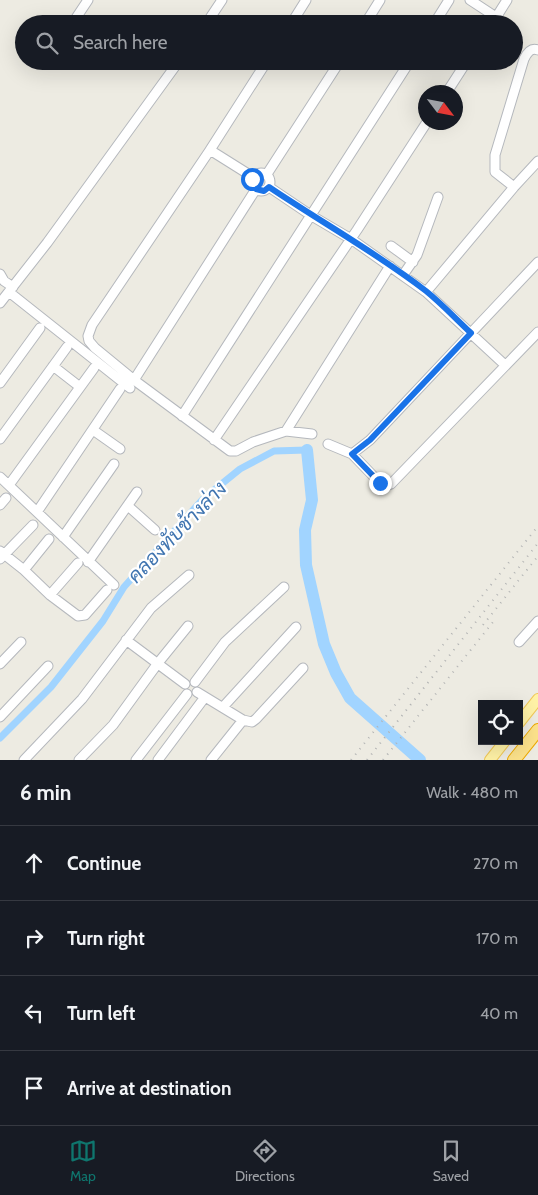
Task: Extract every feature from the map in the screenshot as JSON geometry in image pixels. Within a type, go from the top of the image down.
[{"type":"highway","points":[[514,760],[538,730]]},
{"type":"main road","points":[[523,717],[538,699]]},
{"type":"main road","points":[[490,760],[502,745]]},
{"type":"street","points":[[78,15],[88,0]]},
{"type":"street","points":[[212,15],[222,0]]},
{"type":"street","points":[[297,15],[306,0]]},
{"type":"street","points":[[371,15],[380,0]]},
{"type":"street","points":[[440,15],[449,0]]},
{"type":"street","points":[[470,0],[488,15]]},
{"type":"street","points":[[497,15],[507,0]]},
{"type":"street","points":[[523,62],[529,51],[532,49],[538,50]]},
{"type":"street","points":[[0,303],[47,243],[172,70]]},
{"type":"street","points":[[132,384],[89,341],[89,331],[261,70]]},
{"type":"street","points":[[267,174],[334,70]]},
{"type":"street","points":[[182,416],[404,70]]},
{"type":"street","points":[[452,85],[461,70]]},
{"type":"street","points":[[514,187],[495,172],[495,155],[521,70]]},
{"type":"street","points":[[214,440],[351,240],[422,130]]},
{"type":"street","points":[[210,150],[253,177]]},
{"type":"street","points":[[426,292],[538,161]]},
{"type":"street","points":[[261,172],[267,174],[271,182],[269,187],[264,191],[256,189],[252,182],[253,177],[261,172]]},
{"type":"street","points":[[269,187],[390,266],[426,292],[505,365]]},
{"type":"street","points":[[132,384],[256,189]]},
{"type":"street","points":[[402,275],[413,262],[428,228],[438,197]]},
{"type":"street","points":[[391,246],[413,262]]},
{"type":"street","points":[[352,454],[370,440],[538,262]]},
{"type":"street","points":[[286,431],[390,266]]},
{"type":"street","points":[[0,274],[11,289],[132,384],[182,416],[226,449],[236,451],[253,442],[286,431],[312,434]]},
{"type":"street","points":[[0,383],[40,328]]},
{"type":"street","points":[[328,444],[352,454],[380,483],[385,486],[391,484],[538,332]]},
{"type":"street","points":[[0,439],[67,347]]},
{"type":"street","points":[[52,366],[80,387]]},
{"type":"street","points":[[9,485],[94,368]]},
{"type":"street","points":[[37,512],[120,389]]},
{"type":"street","points":[[94,430],[120,449]]},
{"type":"street","points":[[63,537],[114,464]]},
{"type":"street","points":[[0,477],[63,537],[110,587],[85,615],[74,614],[50,595],[24,570],[1,555],[33,525]]},
{"type":"street","points":[[88,562],[137,492]]},
{"type":"street","points":[[128,506],[155,530]]},
{"type":"street","points":[[24,570],[49,539]]},
{"type":"street","points":[[50,595],[78,563]]},
{"type":"street","points":[[24,760],[82,698],[151,608],[189,575]]},
{"type":"street","points":[[190,683],[225,642],[284,587]]},
{"type":"street","points":[[519,642],[538,621]]},
{"type":"street","points":[[79,760],[113,725],[158,663],[188,626]]},
{"type":"street","points":[[223,708],[296,627]]},
{"type":"street","points":[[126,640],[158,663],[198,686],[136,760]]},
{"type":"street","points":[[0,664],[21,642]]},
{"type":"street","points":[[0,717],[48,666]]},
{"type":"street","points":[[192,693],[205,697],[242,720],[252,722],[303,668]]},
{"type":"street","points":[[158,760],[205,697]]},
{"type":"street","points":[[211,760],[242,720]]},
{"type":"waterway","name":"คลองทับช้างล่าง","points":[[0,738],[51,687],[103,621],[124,587],[203,499],[240,469],[274,451],[307,450]]},
{"type":"waterway","name":"คลองทับช้างล่าง","points":[[307,450],[312,500],[305,530],[306,565],[324,644],[336,673],[350,698],[420,760]]},
{"type":"railway","points":[[351,760],[538,526]]},
{"type":"railway","points":[[367,760],[538,543]]},
{"type":"railway","points":[[483,625],[538,556]]},
{"type":"railway","points":[[383,760],[493,622]]},
{"type":"route","points":[[252,179],[252,185],[256,189],[264,191],[269,187],[351,240],[426,292],[471,333],[370,440],[352,454],[380,483]]}]
